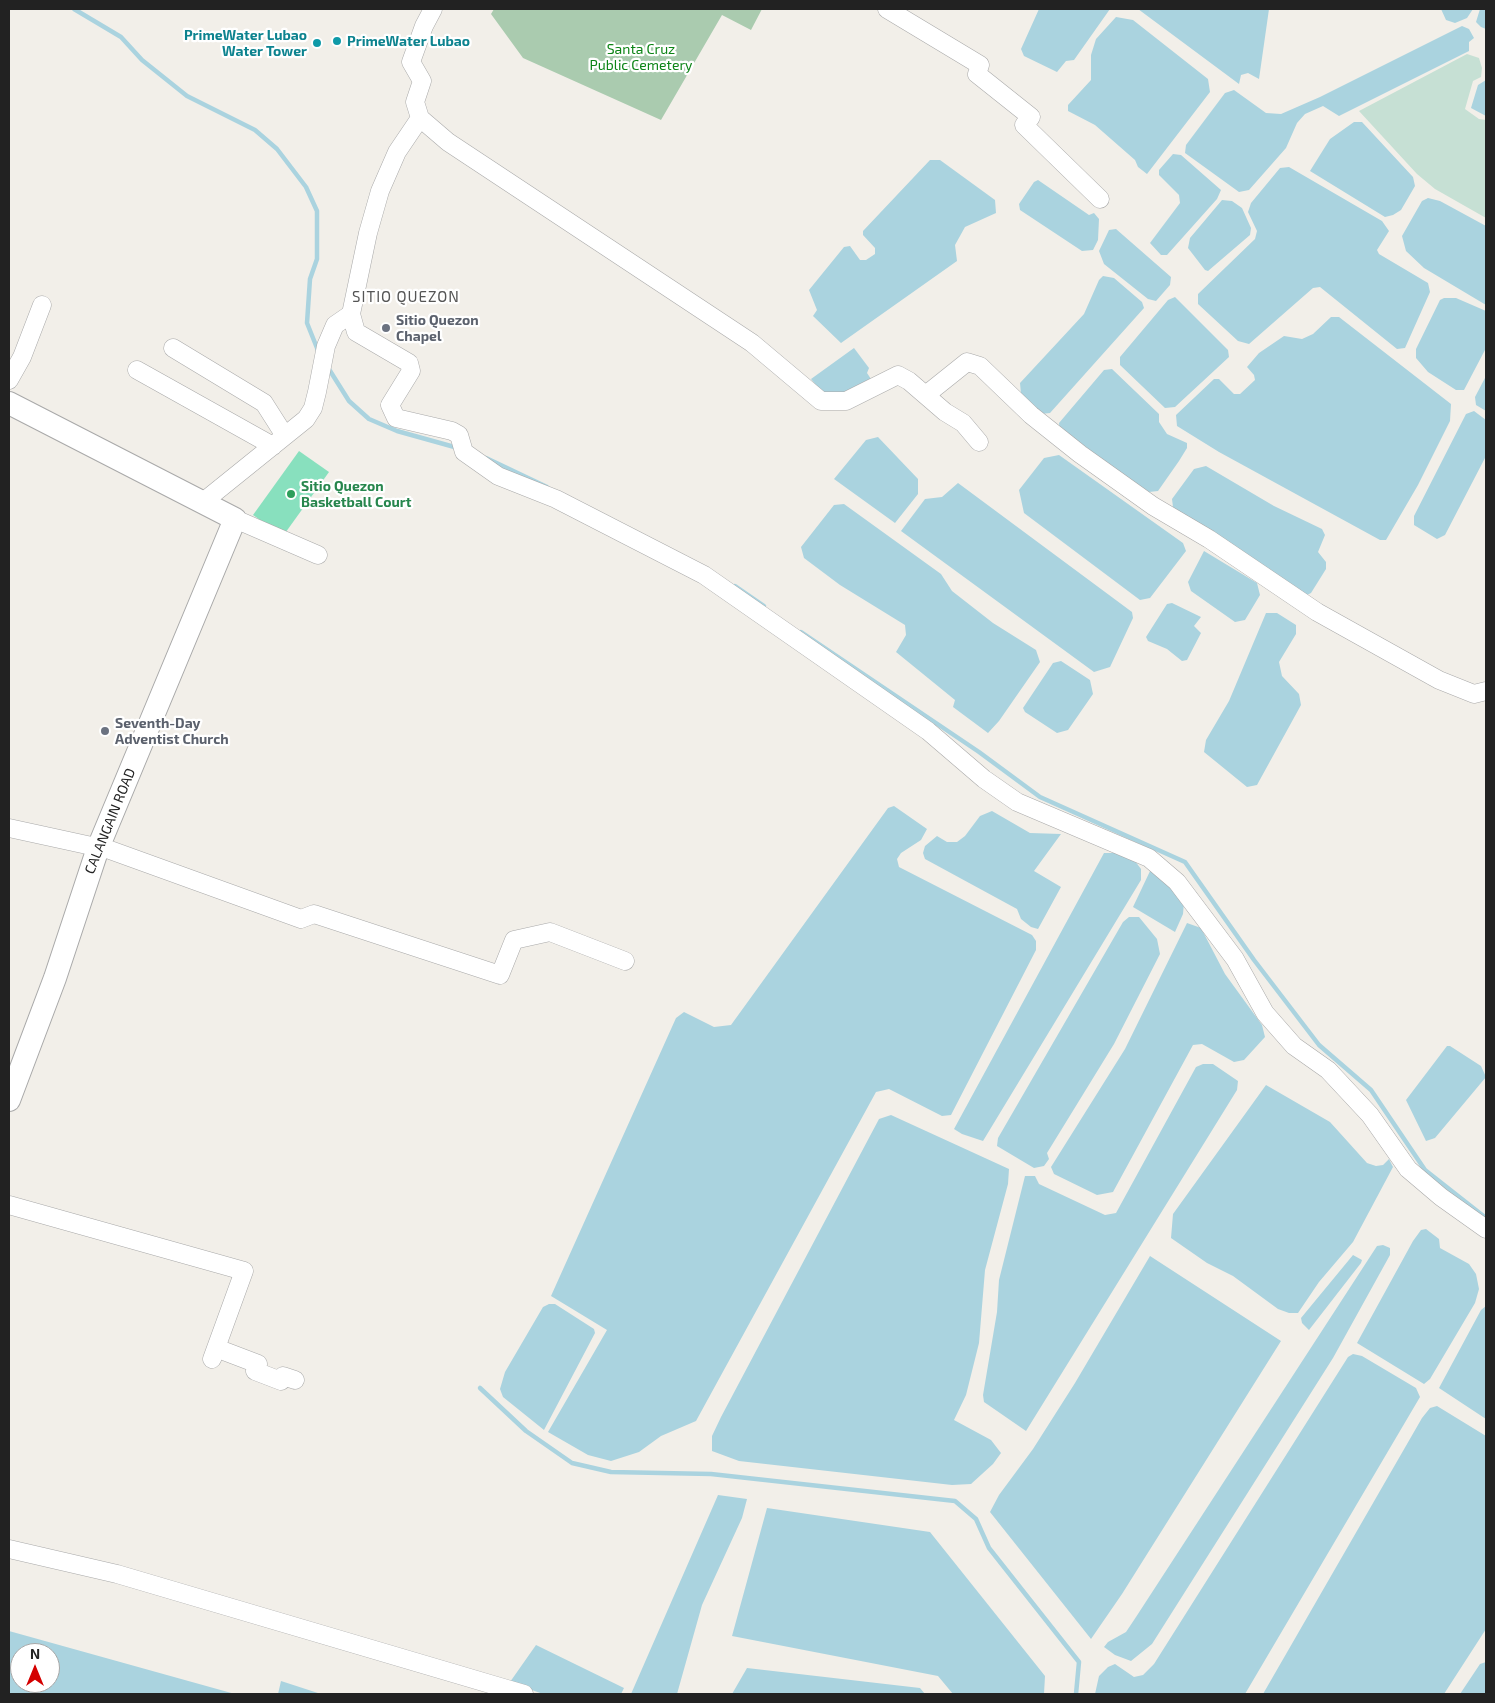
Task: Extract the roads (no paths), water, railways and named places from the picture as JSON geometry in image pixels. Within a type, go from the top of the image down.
[{"type":"street","points":[[433,9],[424,26],[411,62],[422,82],[415,102],[420,118],[448,142],[752,342],[822,401],[846,401],[898,375],[927,394],[945,412],[963,423],[979,442]]},
{"type":"street","points":[[887,9],[980,65],[976,74],[1031,117],[1024,125],[1100,199]]},
{"type":"street","points":[[420,118],[397,152],[380,191],[368,233],[351,314],[356,332],[409,363],[411,370],[390,405],[396,418],[420,422],[460,435],[464,452],[498,476],[556,499],[704,575],[928,731],[984,779],[1017,802],[1148,858],[1177,882],[1235,959],[1265,1013],[1294,1046],[1328,1070],[1364,1108],[1408,1169],[1441,1197],[1486,1230]]},
{"type":"street","points":[[9,380],[22,357],[42,305]]},
{"type":"street","points":[[203,502],[306,419],[313,408],[326,346],[335,325],[351,314]]},
{"type":"street","points":[[173,348],[264,403],[279,441]]},
{"type":"street","points":[[927,394],[966,362],[980,366],[1031,415],[1080,454],[1153,506],[1209,540],[1316,612],[1439,680],[1474,694],[1486,691]]},
{"type":"street","points":[[137,370],[279,441]]},
{"type":"street","points":[[9,402],[235,519],[318,555]]},
{"type":"street","name":"CALANGAIN ROAD","points":[[9,1100],[55,978],[98,848],[235,519]]},
{"type":"street","points":[[9,828],[98,848],[301,919],[314,914],[500,975],[514,940],[550,932],[625,961]]},
{"type":"street","points":[[9,1205],[244,1271],[214,1354],[258,1364],[255,1372],[281,1381],[283,1376],[296,1380]]},
{"type":"street","points":[[9,1549],[117,1574],[524,1694]]},
{"type":"water","points":[[1039,9],[1110,9],[1074,60],[1066,61],[1057,72],[1024,56],[1021,49]]},
{"type":"water","points":[[1138,9],[1269,9],[1259,79],[1248,73],[1241,75],[1239,84]]},
{"type":"water","points":[[1441,9],[1473,9],[1467,18],[1455,23],[1446,20]]},
{"type":"water","points":[[1480,9],[1486,9],[1486,29],[1476,22]]},
{"type":"water","points":[[1116,17],[1133,20],[1208,79],[1210,92],[1147,174],[1138,167],[1135,160],[1095,125],[1068,111],[1068,105],[1091,80],[1091,55],[1096,39]]},
{"type":"water","points":[[1462,26],[1469,29],[1474,38],[1469,42],[1469,51],[1339,116],[1323,106],[1305,114],[1297,123],[1286,148],[1249,190],[1239,192],[1185,153],[1186,145],[1225,93],[1234,90],[1266,113],[1281,114],[1320,97]]},
{"type":"water","points":[[1486,80],[1486,116],[1471,108],[1478,85]]},
{"type":"water","points":[[1354,122],[1362,122],[1413,177],[1415,186],[1401,210],[1393,215],[1385,217],[1310,171],[1330,139]]},
{"type":"water","points":[[1173,154],[1181,155],[1221,190],[1217,199],[1167,255],[1161,255],[1150,243],[1180,203],[1179,195],[1159,175],[1159,170]]},
{"type":"water","points":[[930,160],[940,160],[995,200],[996,213],[965,227],[955,245],[957,261],[841,343],[813,316],[817,310],[809,290],[844,247],[850,246],[860,260],[866,260],[875,254],[875,248],[863,235],[863,231]]},
{"type":"water","points":[[1289,167],[1382,221],[1389,231],[1377,250],[1379,254],[1428,283],[1430,292],[1405,348],[1397,349],[1320,287],[1313,288],[1249,344],[1238,341],[1198,304],[1198,294],[1255,239],[1257,231],[1248,212],[1251,203],[1280,168]]},
{"type":"water","points":[[1038,180],[1089,215],[1094,213],[1099,219],[1098,240],[1093,250],[1082,251],[1020,210],[1019,204],[1034,182]]},
{"type":"water","points":[[1428,198],[1440,201],[1486,226],[1486,305],[1424,268],[1406,251],[1402,236],[1422,201]]},
{"type":"water","points":[[1222,200],[1232,201],[1242,208],[1251,228],[1250,235],[1208,271],[1205,270],[1188,248],[1190,238]]},
{"type":"water","points":[[1116,229],[1171,277],[1170,285],[1156,301],[1148,299],[1104,264],[1099,251],[1109,230]]},
{"type":"water","points":[[1103,276],[1114,278],[1142,302],[1144,308],[1050,413],[1041,414],[1021,394],[1020,383],[1084,314],[1099,280]]},
{"type":"water","points":[[1175,297],[1228,350],[1229,357],[1175,407],[1165,408],[1120,365],[1120,357],[1168,300]]},
{"type":"water","points":[[1456,298],[1486,311],[1486,348],[1464,390],[1456,390],[1428,372],[1416,358],[1416,349],[1440,300]]},
{"type":"water","points":[[1331,317],[1339,317],[1451,404],[1450,421],[1418,485],[1386,540],[1380,540],[1219,452],[1177,426],[1176,415],[1214,379],[1219,379],[1234,394],[1240,394],[1255,380],[1254,375],[1247,367],[1259,353],[1284,336],[1302,339],[1313,334]]},
{"type":"water","points":[[854,348],[869,368],[867,373],[873,382],[842,395],[825,396],[811,379]]},
{"type":"water","points":[[1112,369],[1159,414],[1159,422],[1167,434],[1187,443],[1187,448],[1158,491],[1149,492],[1060,432],[1059,423],[1104,370]]},
{"type":"water","points":[[1486,376],[1486,411],[1476,405],[1475,397]]},
{"type":"water","points":[[1474,411],[1486,420],[1486,456],[1445,535],[1437,539],[1414,525],[1414,516],[1466,414]]},
{"type":"water","points":[[878,437],[918,479],[918,494],[895,523],[834,479],[866,440]]},
{"type":"water","points":[[1059,455],[1183,543],[1186,551],[1150,598],[1140,600],[1024,513],[1019,490],[1044,458]]},
{"type":"water","points":[[1206,466],[1274,506],[1322,529],[1325,535],[1318,552],[1326,562],[1326,569],[1311,593],[1303,597],[1173,507],[1172,499],[1194,469]]},
{"type":"water","points":[[958,483],[1132,612],[1133,618],[1110,667],[1094,672],[901,531],[925,499],[942,497]]},
{"type":"water","points":[[844,504],[941,574],[952,591],[993,623],[1036,650],[1040,662],[999,721],[988,733],[953,707],[955,700],[896,652],[906,635],[905,625],[840,585],[804,558],[801,547],[834,505]]},
{"type":"water","points":[[1204,551],[1257,583],[1260,595],[1245,620],[1235,622],[1191,591],[1188,582]]},
{"type":"water","points":[[1172,603],[1201,617],[1194,626],[1201,633],[1187,660],[1182,661],[1167,649],[1148,641],[1146,637],[1167,604]]},
{"type":"water","points":[[1266,613],[1277,613],[1296,625],[1296,634],[1279,662],[1282,676],[1299,694],[1301,705],[1257,785],[1247,787],[1204,752],[1206,740],[1229,701]]},
{"type":"water","points":[[1061,661],[1090,680],[1093,694],[1068,730],[1057,733],[1025,712],[1023,708],[1053,663]]},
{"type":"water","points":[[894,806],[927,829],[921,840],[901,853],[897,859],[899,867],[1032,935],[1036,941],[1036,950],[951,1115],[942,1116],[889,1089],[876,1092],[696,1421],[661,1436],[639,1452],[611,1461],[588,1455],[548,1432],[607,1330],[551,1296],[676,1018],[684,1012],[714,1027],[731,1025],[888,808]]},
{"type":"water","points":[[992,811],[1030,833],[1061,834],[1034,871],[1061,887],[1038,929],[1031,927],[1021,919],[1017,909],[925,859],[923,853],[925,846],[937,836],[947,842],[957,842],[965,836],[980,816]]},
{"type":"water","points":[[1104,853],[1120,853],[1132,857],[1141,869],[1141,880],[983,1141],[962,1134],[954,1129]]},
{"type":"water","points":[[1151,869],[1157,870],[1184,902],[1183,914],[1175,932],[1133,907]]},
{"type":"water","points":[[1129,917],[1139,917],[1157,939],[1160,954],[1114,1044],[1047,1153],[1049,1159],[1044,1166],[1034,1168],[997,1146],[998,1138],[1123,922]]},
{"type":"water","points":[[1187,923],[1201,928],[1225,974],[1262,1025],[1265,1037],[1244,1060],[1234,1062],[1202,1044],[1193,1045],[1113,1192],[1097,1195],[1054,1174],[1051,1167],[1125,1049]]},
{"type":"water","points":[[1447,1046],[1450,1046],[1481,1066],[1486,1077],[1435,1138],[1426,1141],[1406,1100]]},
{"type":"water","points":[[1203,1064],[1213,1064],[1238,1081],[1237,1090],[1026,1431],[984,1402],[983,1395],[997,1312],[999,1280],[1025,1176],[1035,1176],[1039,1184],[1105,1215],[1116,1213],[1196,1067]]},
{"type":"water","points":[[1266,1085],[1330,1122],[1367,1163],[1376,1166],[1383,1165],[1389,1159],[1393,1167],[1353,1242],[1319,1282],[1298,1313],[1289,1313],[1278,1309],[1233,1276],[1207,1263],[1171,1238],[1173,1214]]},
{"type":"water","points":[[891,1115],[1009,1169],[1008,1184],[985,1270],[979,1343],[966,1395],[954,1420],[991,1440],[1001,1453],[993,1464],[971,1484],[952,1485],[739,1461],[712,1451],[712,1436],[721,1417],[879,1119]]},
{"type":"water","points":[[1426,1229],[1439,1239],[1440,1248],[1469,1264],[1476,1274],[1479,1289],[1475,1303],[1430,1379],[1424,1384],[1357,1343],[1413,1241],[1421,1230]]},
{"type":"water","points":[[1383,1245],[1390,1248],[1390,1255],[1333,1358],[1152,1644],[1131,1661],[1115,1655],[1104,1647],[1108,1642],[1126,1632],[1377,1246]]},
{"type":"water","points":[[1353,1255],[1362,1260],[1361,1263],[1309,1330],[1302,1323],[1301,1318]]},
{"type":"water","points":[[1150,1256],[1281,1341],[1122,1594],[1091,1639],[990,1512],[999,1495],[1033,1449],[1075,1383]]},
{"type":"water","points":[[555,1304],[594,1329],[595,1333],[544,1430],[503,1397],[500,1389],[505,1372],[543,1307]]},
{"type":"water","points":[[1486,1306],[1486,1419],[1439,1388],[1481,1310]]},
{"type":"water","points":[[1353,1354],[1362,1356],[1416,1388],[1420,1397],[1245,1694],[1095,1694],[1099,1676],[1108,1667],[1115,1664],[1134,1677],[1143,1675],[1154,1664],[1348,1357]]},
{"type":"water","points":[[1437,1406],[1486,1436],[1486,1629],[1444,1694],[1263,1694],[1422,1418],[1430,1408]]},
{"type":"water","points":[[718,1495],[747,1499],[742,1518],[702,1605],[677,1694],[631,1694]]},
{"type":"water","points":[[767,1508],[930,1532],[1045,1676],[1044,1694],[953,1694],[938,1676],[732,1636]]},
{"type":"water","points":[[9,1631],[52,1643],[10,1643],[10,1693],[60,1693],[60,1645],[235,1694],[9,1694]]},
{"type":"water","points":[[536,1645],[624,1688],[621,1694],[543,1694],[510,1682]]},
{"type":"water","points":[[1486,1662],[1486,1694],[1460,1694],[1480,1664]]},
{"type":"water","points":[[747,1668],[920,1688],[925,1694],[732,1694]]},
{"type":"water","points":[[281,1681],[321,1694],[278,1694]]},
{"type":"waterway","points":[[74,9],[121,37],[142,60],[187,96],[255,130],[277,149],[306,187],[317,211],[317,259],[310,279],[307,323],[319,353]]},
{"type":"waterway","points":[[327,366],[349,401],[369,419],[397,431],[458,448]]},
{"type":"waterway","points":[[486,458],[547,487]]},
{"type":"waterway","points":[[735,586],[764,606]]},
{"type":"waterway","points":[[801,632],[979,752],[1040,797],[1185,862],[1254,960],[1319,1045],[1371,1090],[1425,1170],[1486,1218]]},
{"type":"waterway","points":[[480,1388],[526,1431],[572,1463],[611,1472],[711,1474],[955,1501],[976,1519],[989,1548],[1079,1662],[1076,1694]]},
{"type":"place","name":"PrimeWater Lubao","points":[[337,41]]},
{"type":"place","name":"PrimeWater Lubao Water Tower","points":[[317,43]]},
{"type":"place","name":"Sitio Quezon Chapel","points":[[386,328]]},
{"type":"place","name":"Sitio Quezon Basketball Court","points":[[291,494]]},
{"type":"place","name":"Seventh-Day Adventist Church","points":[[105,731]]},
{"type":"district","name":"SITIO QUEZON","points":[[406,297]]},
{"type":"park label","name":"Santa Cruz Public Cemetery","points":[[641,58]]}]
